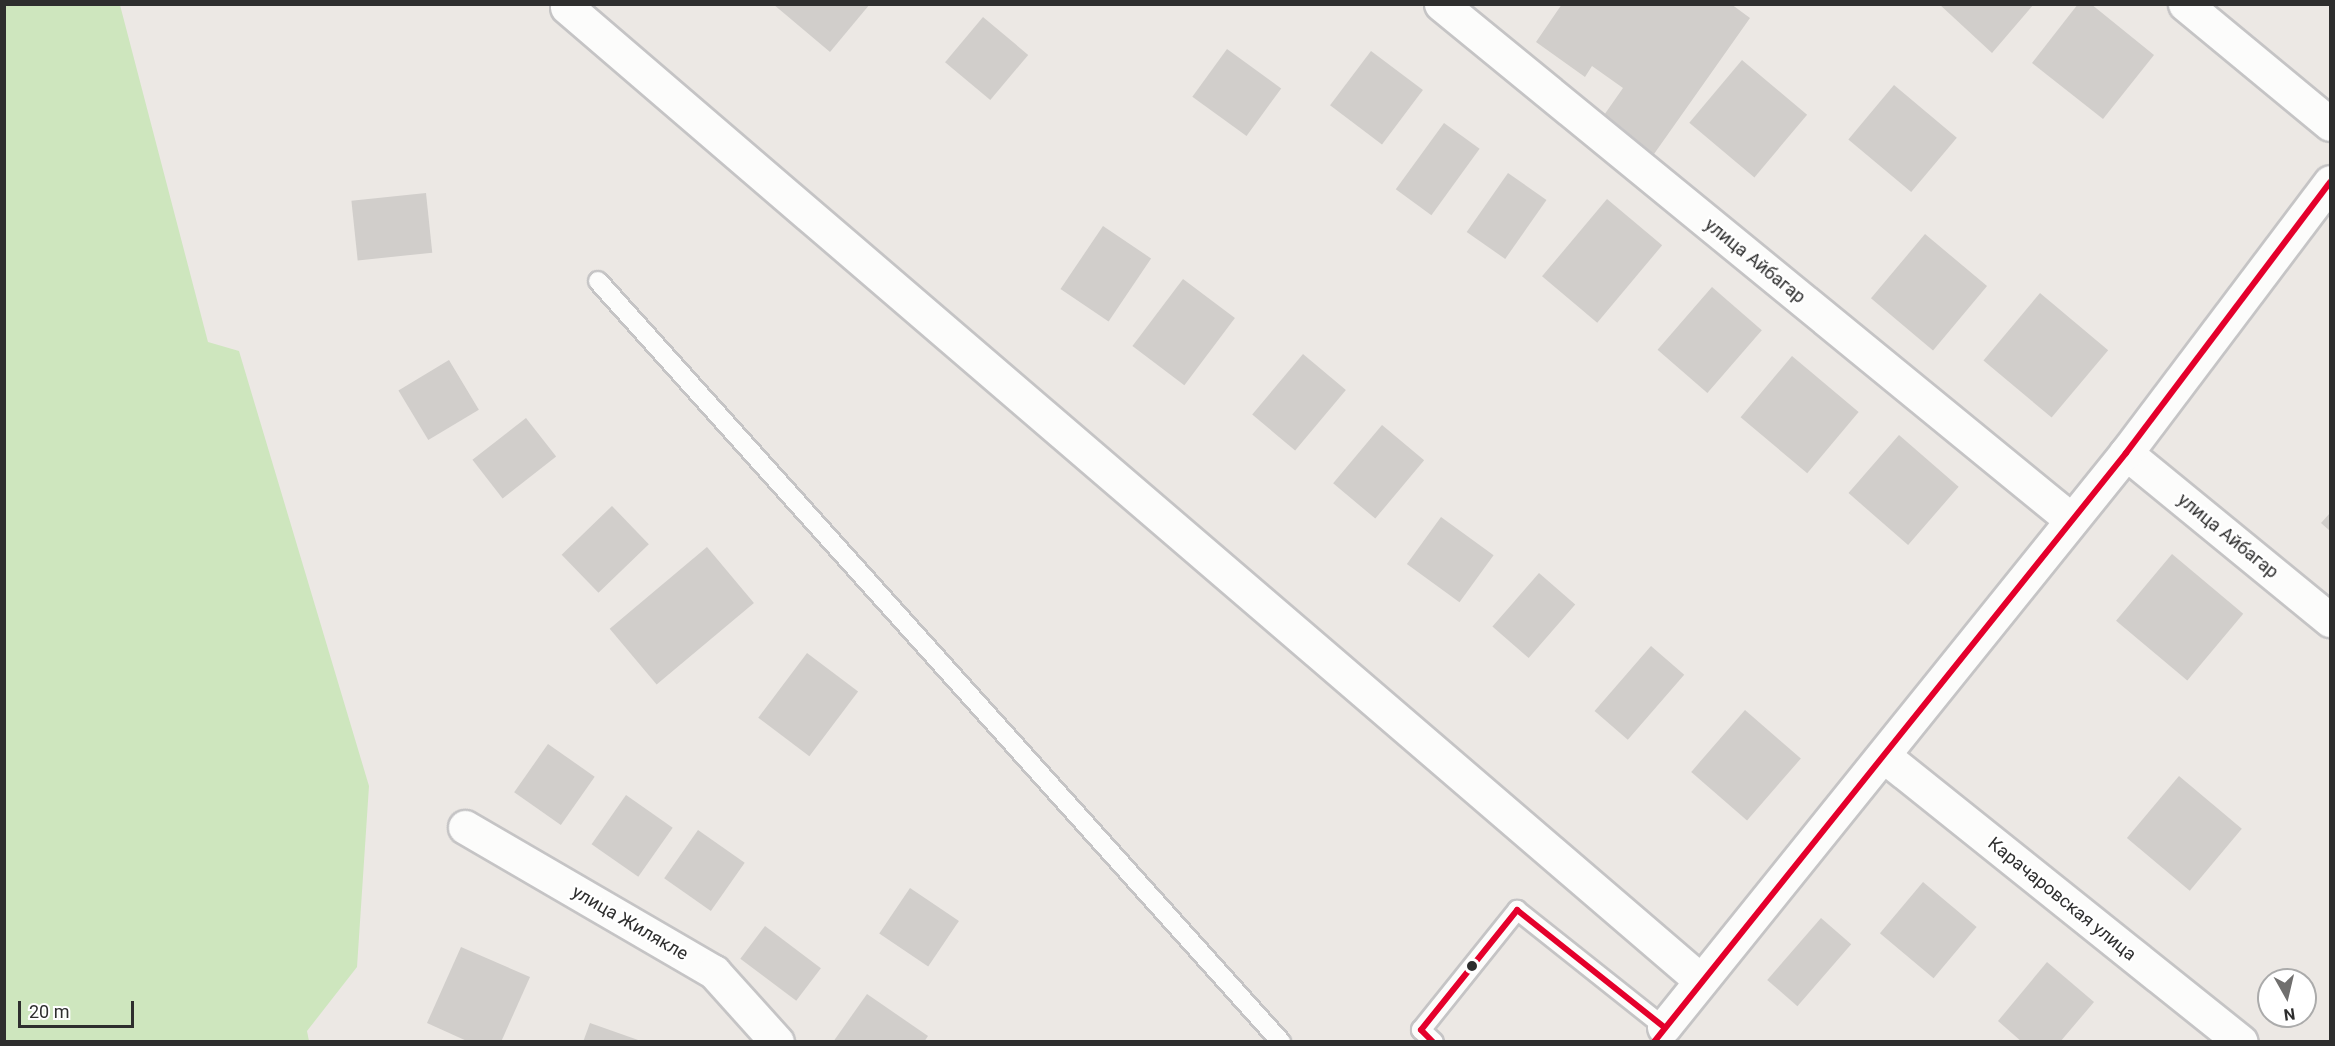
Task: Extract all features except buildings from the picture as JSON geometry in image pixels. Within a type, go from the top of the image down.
[{"type":"street","name":"улица Айбагар","points":[[1441,4],[2068,518]]},
{"type":"street","points":[[2185,4],[2331,124]]},
{"type":"street","points":[[567,7],[1699,979]]},
{"type":"street","points":[[1659,1034],[1699,979],[1884,756],[2068,518],[2126,453],[2331,182]]},
{"type":"street","name":"улица Айбагар","points":[[2126,453],[2331,620]]},
{"type":"street","name":"Карачаровская улица","points":[[1884,756],[2241,1041]]},
{"type":"street","name":"улица Жилякле","points":[[465,827],[714,972],[777,1041]]},
{"type":"lane","points":[[598,281],[1281,1041]]},
{"type":"lane","points":[[1434,1041],[1421,1030],[1516,910],[1659,1034]]},
{"type":"green space","points":[[5,4],[120,5],[208,342],[239,351],[369,786],[357,967],[307,1031],[309,1041],[5,1041]]},
{"type":"transit line","points":[[1654,1042],[2126,453],[2330,182]]},
{"type":"transit line","points":[[1433,1042],[1421,1030],[1517,910],[1664,1027]]}]
